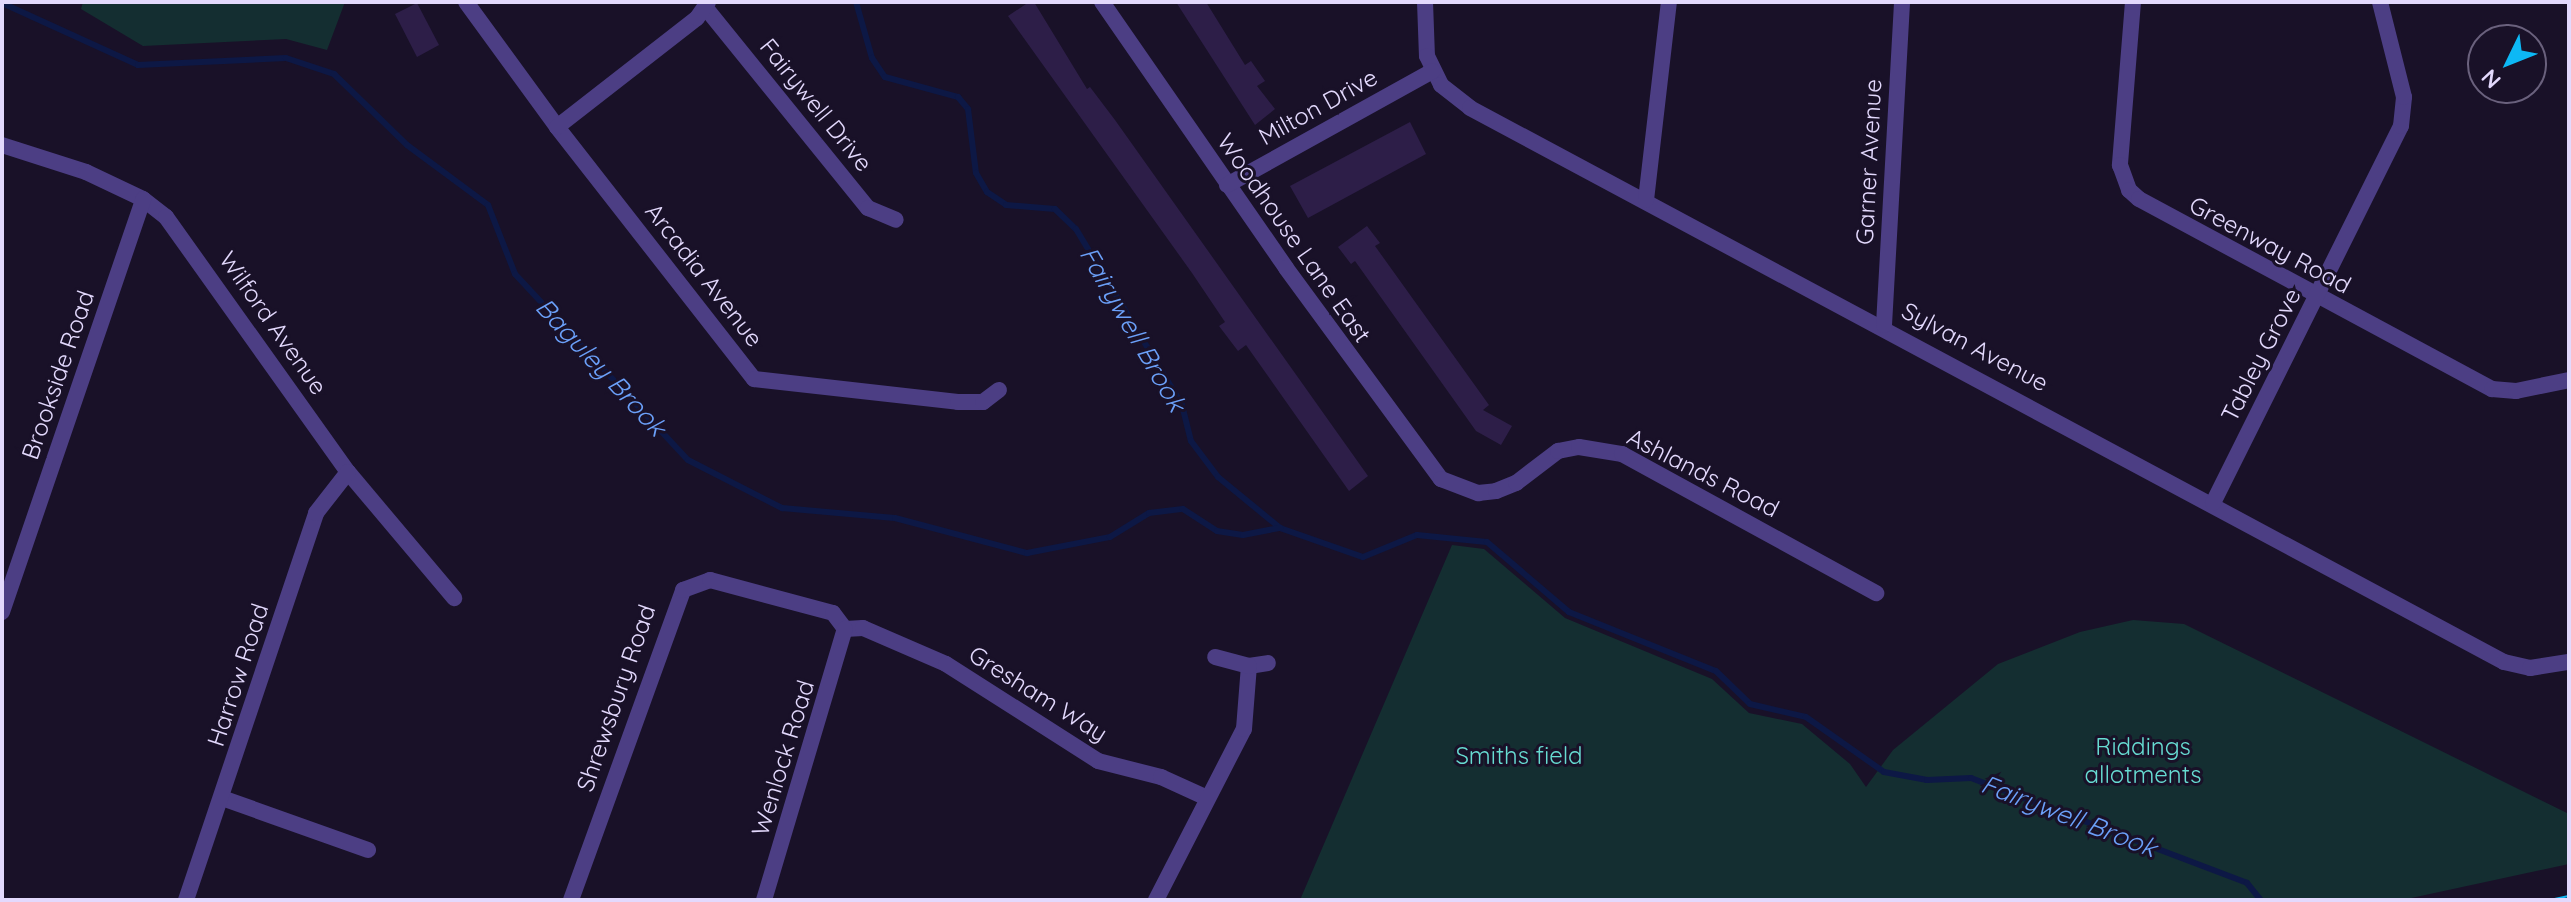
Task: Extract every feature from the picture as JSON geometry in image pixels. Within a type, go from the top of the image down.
[{"type":"street","name":"Arcadia Avenue","points":[[466,2],[557,127],[754,379],[958,402],[983,402],[999,390]]},
{"type":"street","name":"Woodhouse Lane East","points":[[1102,2],[1421,459],[1459,488]]},
{"type":"street","points":[[1425,2],[1423,41],[1433,71]]},
{"type":"street","points":[[1646,200],[1669,2]]},
{"type":"street","name":"Garner Avenue","points":[[1884,325],[1902,2]]},
{"type":"street","name":"Greenway Road","points":[[2133,2],[2120,165],[2129,190],[2153,210],[2492,389],[2516,391],[2569,380]]},
{"type":"street","name":"Tabley Grove","points":[[2213,503],[2401,126],[2404,97],[2380,2]]},
{"type":"street","points":[[557,127],[706,5]]},
{"type":"street","name":"Fairywell Drive","points":[[706,5],[868,208],[896,220]]},
{"type":"street","name":"Milton Drive","points":[[1227,185],[1433,71]]},
{"type":"street","name":"Sylvan Avenue","points":[[1433,71],[1470,108],[1884,325],[2504,662],[2530,668],[2569,662]]},
{"type":"street","name":"Wilford Avenue","points":[[2,145],[86,172],[143,199],[189,244],[348,472],[454,598]]},
{"type":"street","name":"Brookside Road","points":[[2,612],[143,199]]},
{"type":"street","name":"Ashlands Road","points":[[1459,488],[1496,491],[1516,483],[1558,451],[1579,447],[1622,454],[1876,593]]},
{"type":"street","name":"Harrow Road","points":[[186,900],[316,513],[348,472]]},
{"type":"street","name":"Shrewsbury Road","points":[[571,900],[683,590],[710,580],[833,613],[845,629]]},
{"type":"street","name":"Gresham Way","points":[[845,629],[863,628],[946,664],[1098,761],[1161,777],[1207,798]]},
{"type":"street","name":"Wenlock Road","points":[[764,900],[845,629]]},
{"type":"street","points":[[1215,657],[1249,666],[1268,663]]},
{"type":"street","points":[[1156,900],[1185,851],[1207,798],[1244,729],[1249,666]]},
{"type":"street","points":[[222,798],[368,850]]},
{"type":"green space","points":[[83,2],[345,2],[327,50],[286,39],[143,46],[81,9]]},
{"type":"green space","points":[[1452,545],[1484,549],[1565,618],[1712,679],[1749,713],[1802,724],[1850,764],[1866,787],[1893,750],[1998,664],[2080,632],[2133,620],[2184,624],[2569,814],[2569,864],[2402,900],[1300,900]]},
{"type":"building","points":[[1034,2],[1087,89],[1090,87],[1115,120],[1368,476],[1349,491],[1246,345],[1238,351],[1219,326],[1225,322],[1192,273],[1008,16]]},
{"type":"building","points":[[1176,2],[1206,2],[1245,65],[1251,61],[1265,81],[1257,86],[1275,109],[1255,125]]},
{"type":"building","points":[[417,3],[439,45],[417,57],[395,14]]},
{"type":"building","points":[[1410,122],[1426,154],[1308,218],[1290,186]]},
{"type":"building","points":[[1367,226],[1380,243],[1375,246],[1489,405],[1483,410],[1512,426],[1501,445],[1476,431],[1355,261],[1351,264],[1338,247]]},
{"type":"waterway","name":"Fairywell Brook","points":[[856,2],[872,58],[885,77],[958,97],[968,109],[976,173],[987,192],[1006,205],[1055,209],[1076,229],[1182,405],[1191,441],[1218,477],[1280,528],[1363,557],[1417,535],[1487,542],[1569,612],[1716,671],[1750,704],[1806,717],[1884,772],[1927,780],[1971,778],[2247,883],[2261,900]]},
{"type":"waterway","name":"Baguley Brook","points":[[2,3],[138,65],[286,58],[334,74],[407,145],[488,205],[515,274],[688,460],[782,508],[895,518],[1027,553],[1110,537],[1149,513],[1183,509],[1217,531],[1243,535],[1280,528]]},
{"type":"tram line","points":[[2550,900],[2569,896]]},
{"type":"park label","name":"Smiths field","points":[[1519,756]]},
{"type":"park label","name":"Riddings allotments","points":[[2143,761]]}]
